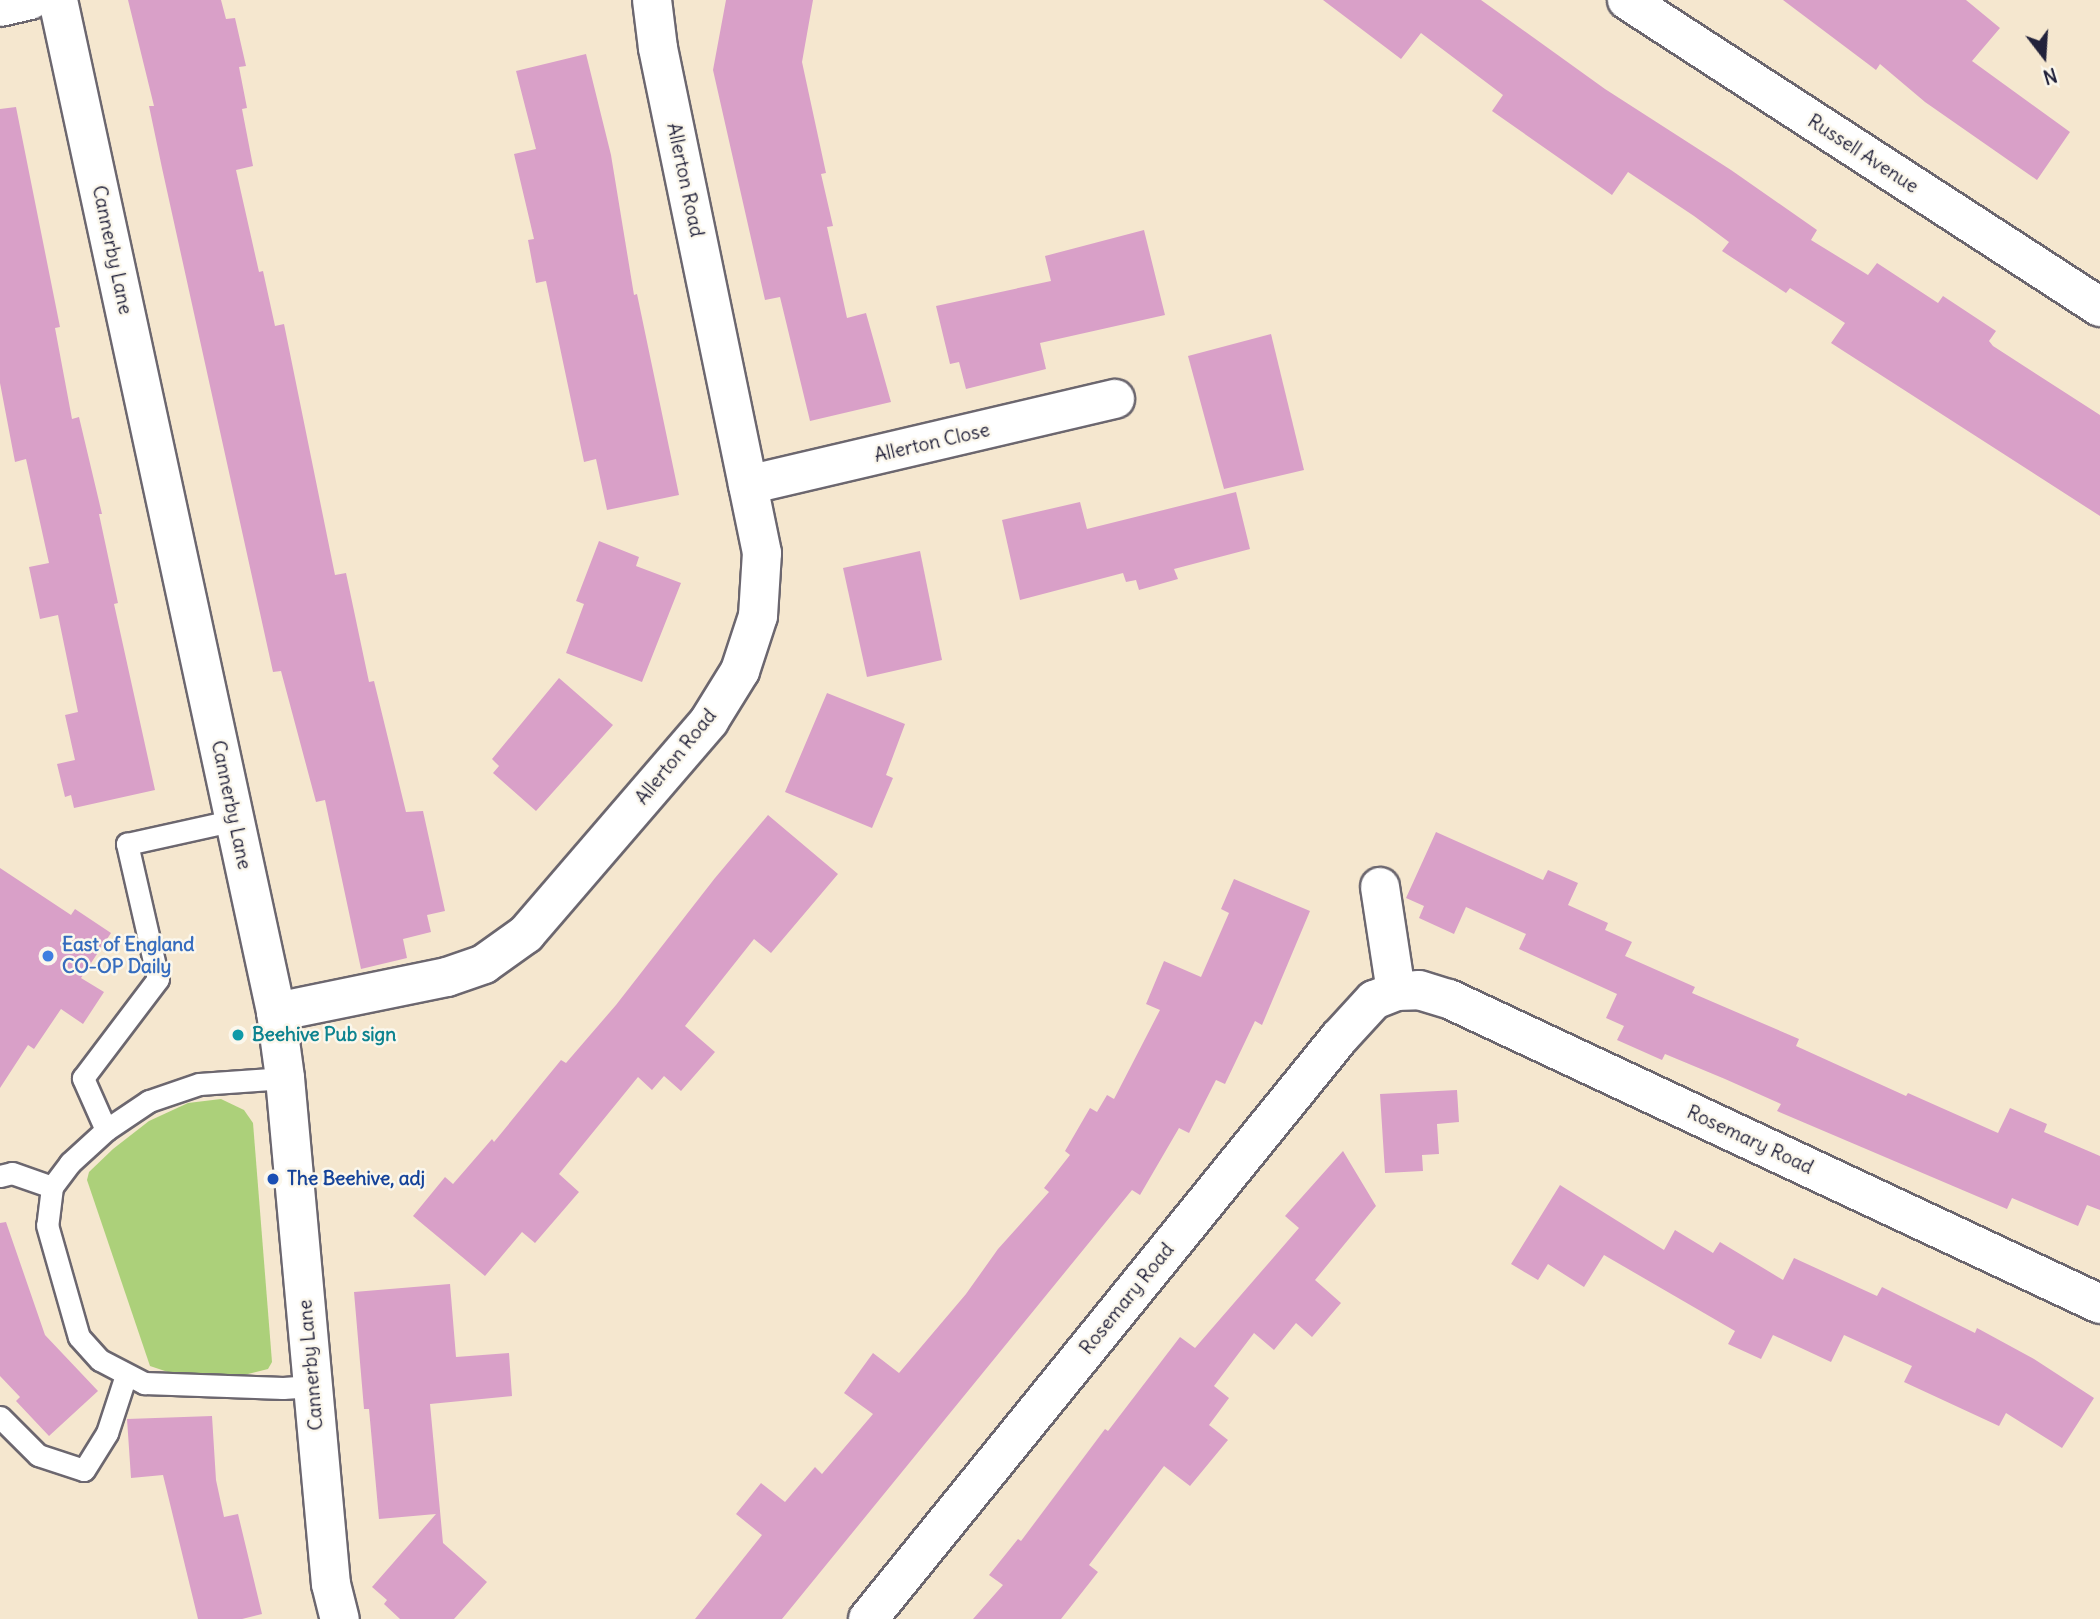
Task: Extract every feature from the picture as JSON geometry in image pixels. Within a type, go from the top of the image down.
[{"type":"street","points":[[0,7],[30,0]]},
{"type":"street","name":"Cannerby Lane","points":[[58,0],[276,1012],[285,1078],[331,1584],[340,1619]]},
{"type":"street","name":"Allerton Road","points":[[276,1012],[447,977],[484,964],[526,934],[709,721],[740,671],[758,615],[762,553],[658,48],[652,0]]},
{"type":"street","name":"Russell Avenue","points":[[1627,0],[2100,307]]},
{"type":"street","name":"Allerton Close","points":[[748,485],[1115,399]]},
{"type":"street","points":[[1380,887],[1396,992]]},
{"type":"street","name":"Rosemary Road","points":[[868,1619],[1339,1038],[1374,1000],[1396,992],[1419,990],[1449,999],[2100,1304]]},
{"type":"lane","points":[[106,1130],[83,1078],[158,979],[127,844],[235,820]]},
{"type":"lane","points":[[285,1078],[198,1084],[149,1101],[106,1130],[70,1163],[51,1187],[47,1225],[79,1337],[100,1360],[126,1376],[144,1383],[172,1386],[283,1388],[313,1385]]},
{"type":"lane","points":[[0,1176],[12,1173],[51,1187]]},
{"type":"lane","points":[[0,1417],[38,1455],[85,1470],[107,1433],[126,1376]]},
{"type":"green space","points":[[221,1099],[244,1110],[253,1123],[272,1362],[268,1369],[240,1376],[177,1375],[150,1366],[87,1180],[89,1172],[113,1149],[149,1121],[188,1103]]},
{"type":"building","points":[[128,0],[221,0],[226,19],[235,18],[246,66],[239,67],[247,108],[242,109],[253,166],[236,170],[259,272],[263,271],[275,326],[284,324],[335,575],[346,573],[369,682],[374,681],[406,812],[423,811],[445,911],[427,915],[431,932],[403,939],[407,958],[361,969],[325,800],[316,802],[281,671],[273,672],[149,106],[154,106]]},
{"type":"building","points":[[726,0],[813,0],[802,62],[826,173],[821,174],[833,226],[827,227],[847,318],[866,313],[891,402],[810,421],[780,297],[765,300],[713,70]]},
{"type":"building","points":[[1323,0],[1481,0],[1605,89],[1731,170],[1817,230],[1811,240],[1868,275],[1877,263],[1938,303],[1943,296],[1996,331],[1989,341],[1993,346],[2100,415],[2100,516],[1831,343],[1845,323],[1790,288],[1786,293],[1722,251],[1729,242],[1628,172],[1612,195],[1492,111],[1503,95],[1421,33],[1401,59]]},
{"type":"building","points":[[1783,0],[1966,0],[2000,28],[1972,61],[2070,132],[2037,180],[1925,102],[1880,64],[1876,70]]},
{"type":"building","points":[[586,54],[611,155],[634,295],[637,294],[679,495],[607,510],[596,459],[584,462],[546,281],[536,283],[528,240],[534,239],[514,154],[536,149],[516,71]]},
{"type":"building","points":[[16,107],[60,327],[55,328],[72,419],[79,417],[102,514],[99,514],[118,603],[114,604],[155,790],[74,808],[71,795],[65,797],[57,764],[75,760],[65,715],[78,712],[58,615],[40,619],[29,567],[49,563],[26,459],[15,462],[0,383],[0,109]]},
{"type":"building","points":[[1144,230],[1165,315],[1040,343],[1046,369],[966,389],[959,362],[950,364],[936,306],[1051,281],[1045,256]]},
{"type":"building","points":[[1271,334],[1304,470],[1224,489],[1188,356]]},
{"type":"building","points":[[1236,492],[1250,549],[1174,569],[1178,579],[1139,590],[1136,580],[1126,582],[1123,573],[1020,600],[1002,520],[1080,502],[1087,529]]},
{"type":"building","points":[[599,541],[639,557],[636,566],[681,583],[642,682],[566,653],[584,604],[576,601]]},
{"type":"building","points":[[920,551],[942,660],[867,677],[843,568]]},
{"type":"building","points":[[559,678],[613,725],[536,811],[493,773],[499,766],[492,759]]},
{"type":"building","points":[[827,693],[905,724],[886,775],[893,778],[872,828],[785,792]]},
{"type":"building","points":[[768,815],[838,874],[771,953],[754,939],[685,1026],[715,1052],[681,1091],[664,1076],[652,1090],[638,1077],[559,1174],[579,1192],[535,1243],[522,1232],[485,1276],[413,1216],[445,1177],[453,1184],[492,1139],[494,1142],[561,1060],[566,1063],[616,1005]]},
{"type":"building","points":[[1436,832],[1543,880],[1548,870],[1578,883],[1568,905],[1608,923],[1605,930],[1632,942],[1625,956],[1695,987],[1692,993],[1799,1039],[1796,1046],[1906,1096],[1908,1093],[1998,1133],[2010,1108],[2047,1124],[2044,1132],[2100,1156],[2100,1210],[2087,1205],[2078,1226],[2012,1198],[2007,1209],[1777,1111],[1781,1104],[1725,1079],[1665,1054],[1662,1060],[1617,1040],[1624,1026],[1606,1018],[1617,994],[1519,949],[1526,934],[1466,907],[1454,934],[1419,918],[1424,906],[1406,898]]},
{"type":"building","name":"East of England CO-OP Daily","points":[[0,868],[71,915],[75,909],[111,933],[81,978],[104,992],[83,1024],[61,1009],[34,1049],[28,1045],[0,1088]]},
{"type":"building","points":[[1234,879],[1310,911],[1262,1025],[1255,1021],[1225,1084],[1216,1080],[1189,1133],[1179,1128],[1140,1195],[1132,1190],[782,1619],[695,1619],[762,1535],[736,1514],[761,1483],[785,1502],[815,1467],[822,1474],[873,1414],[844,1393],[873,1353],[899,1373],[966,1294],[998,1249],[1049,1192],[1044,1188],[1070,1155],[1065,1151],[1090,1108],[1097,1112],[1107,1095],[1114,1099],[1160,1010],[1146,1004],[1164,961],[1201,977],[1229,913],[1221,909]]},
{"type":"building","points":[[1457,1090],[1459,1122],[1437,1124],[1439,1154],[1422,1155],[1423,1171],[1385,1173],[1380,1094]]},
{"type":"building","points":[[1343,1151],[1376,1206],[1315,1280],[1341,1303],[1312,1337],[1296,1323],[1274,1350],[1254,1333],[1214,1386],[1229,1398],[1209,1425],[1228,1440],[1190,1486],[1164,1466],[1089,1565],[1098,1572],[1061,1619],[973,1619],[1003,1585],[989,1575],[1018,1539],[1021,1541],[1105,1429],[1108,1431],[1180,1337],[1195,1348],[1299,1228],[1285,1216]]},
{"type":"building","points":[[1560,1185],[1664,1250],[1675,1230],[1713,1253],[1720,1242],[1783,1280],[1794,1258],[1877,1296],[1882,1287],[1975,1333],[1977,1328],[2034,1359],[2094,1398],[2062,1448],[2006,1413],[1999,1426],[1904,1382],[1912,1366],[1844,1335],[1831,1362],[1773,1335],[1761,1359],[1728,1344],[1735,1331],[1604,1255],[1584,1287],[1548,1264],[1538,1280],[1511,1264]]},
{"type":"building","points":[[6,1222],[45,1335],[98,1391],[49,1436],[16,1401],[20,1397],[0,1376],[0,1223]]},
{"type":"building","points":[[450,1284],[456,1357],[509,1353],[512,1396],[430,1404],[443,1543],[487,1582],[454,1619],[400,1619],[384,1604],[387,1600],[372,1587],[436,1514],[379,1519],[369,1409],[364,1409],[354,1292]]},
{"type":"building","points":[[212,1416],[216,1480],[224,1517],[238,1514],[262,1614],[242,1619],[198,1619],[163,1475],[131,1478],[127,1419]]},
{"type":"place","name":"East of England CO-OP Daily","points":[[48,956]]},
{"type":"place","name":"Beehive Pub sign","points":[[238,1035]]},
{"type":"place","name":"The Beehive, adj","points":[[273,1179]]}]
